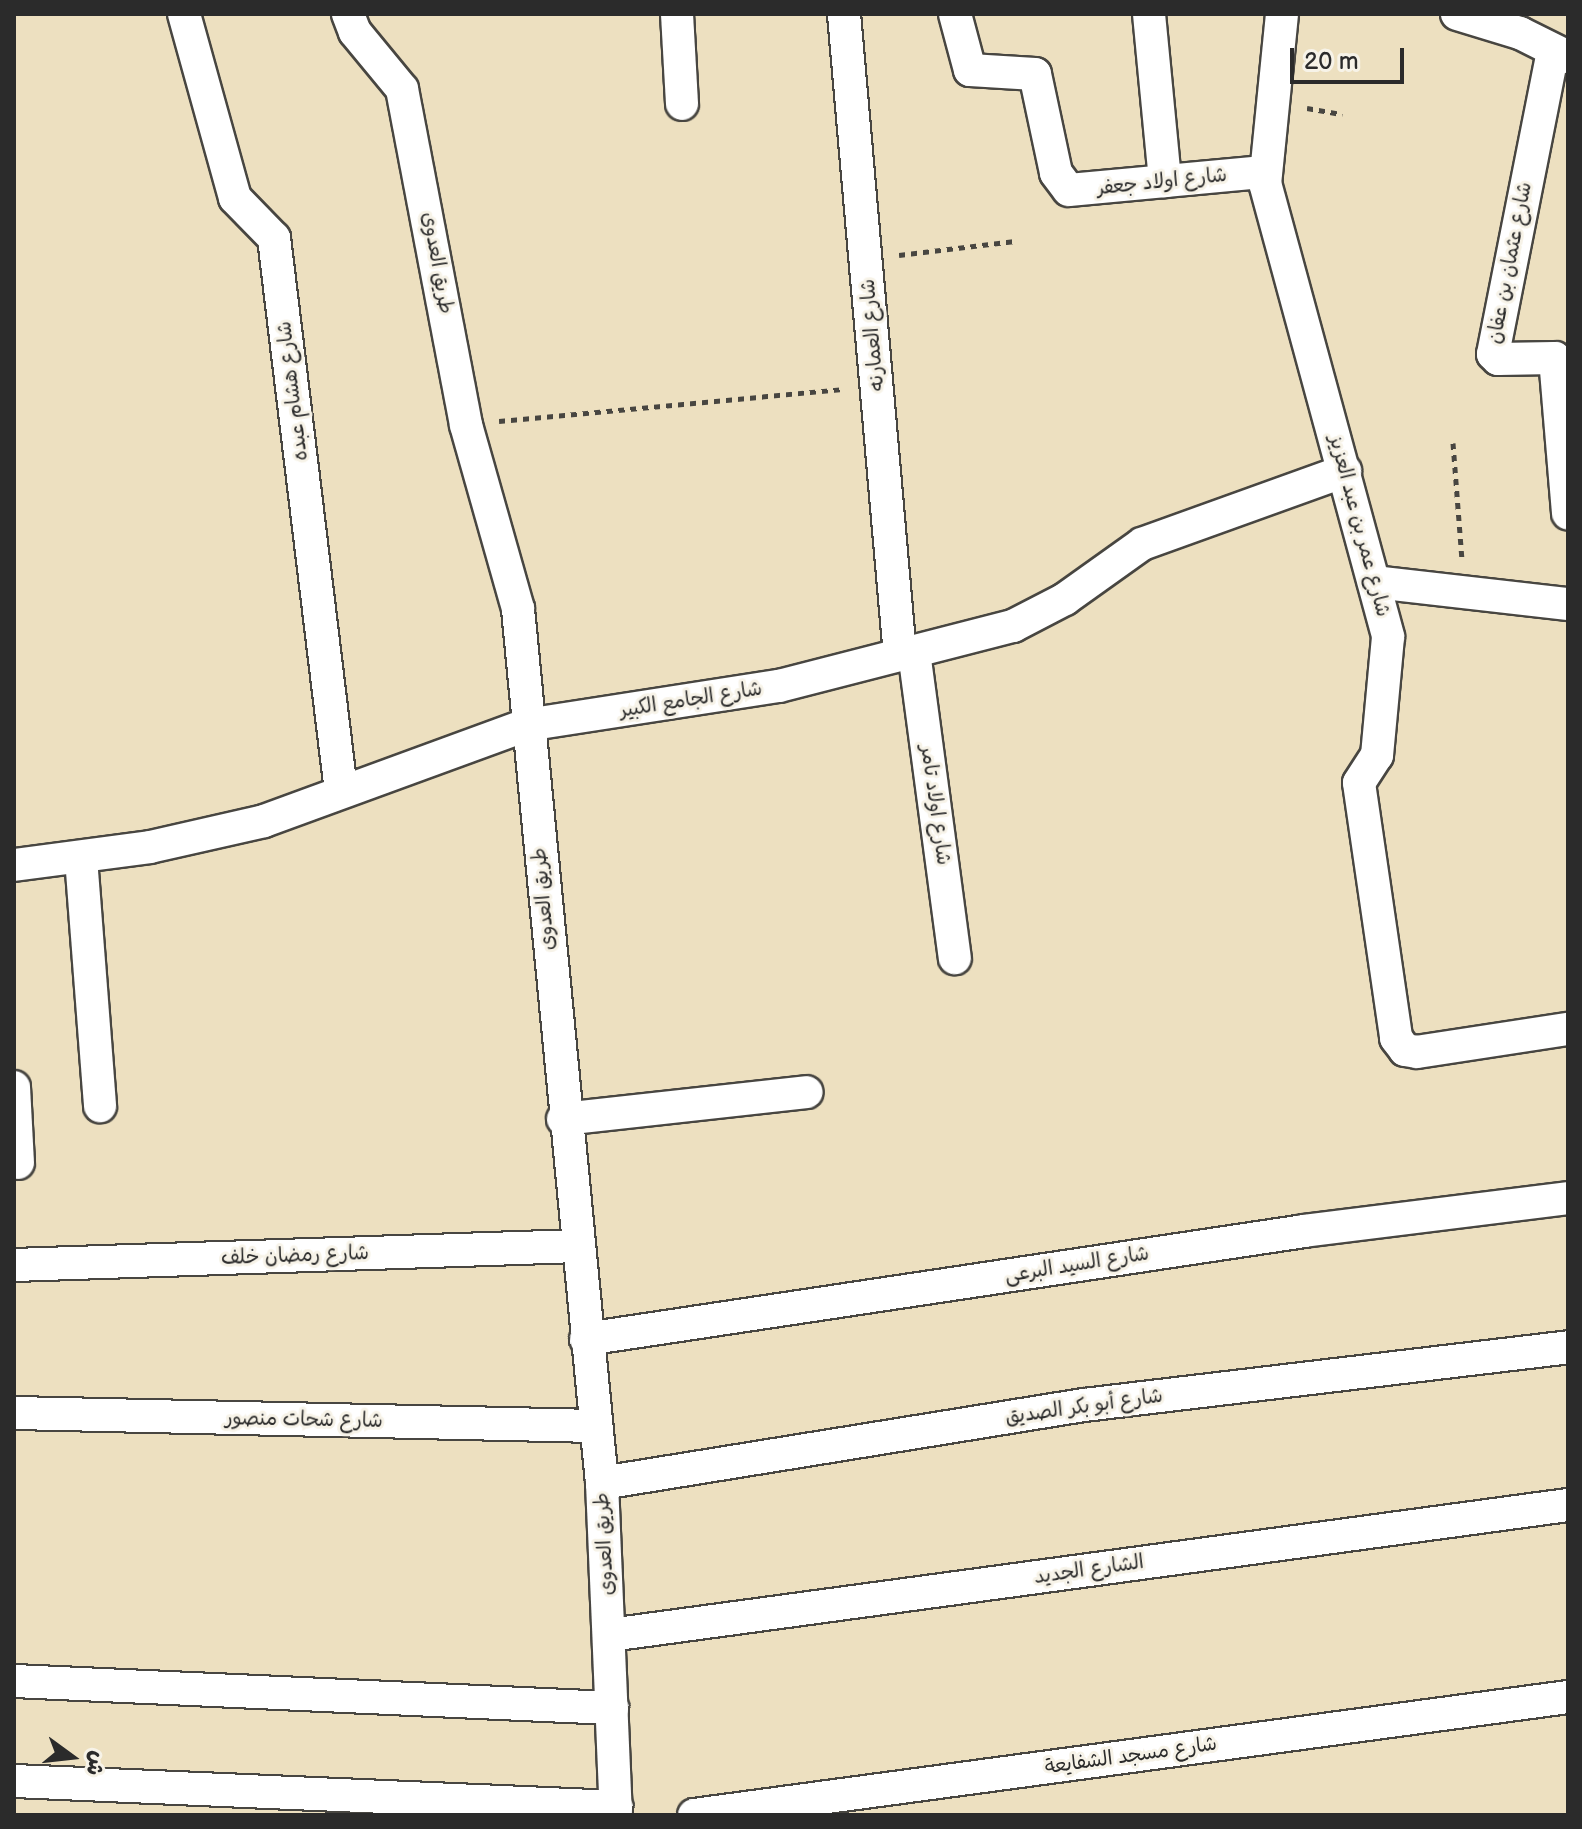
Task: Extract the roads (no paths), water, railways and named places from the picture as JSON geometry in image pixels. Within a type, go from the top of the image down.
[{"type":"street","name":"شارع هشام عبده","points":[[184,14],[235,198],[270,228],[274,238],[341,791]]},
{"type":"street","name":"طريق العدوى","points":[[348,14],[355,32],[402,89],[466,425],[513,582],[563,1119],[602,1483],[616,1811]]},
{"type":"street","points":[[677,14],[682,104]]},
{"type":"street","name":"شارع العمارنه","points":[[844,14],[877,386],[907,654]]},
{"type":"street","name":"شارع اولاد جعفر","points":[[955,14],[970,70],[1035,74],[1063,186],[1077,191],[1264,172]]},
{"type":"street","points":[[1149,14],[1165,181]]},
{"type":"street","name":"شارع عمر بن عبد العزيز","points":[[1282,14],[1264,172],[1374,582],[1388,647],[1377,755],[1359,783],[1396,1038],[1405,1050],[1417,1052],[1568,1029]]},
{"type":"street","points":[[1457,14],[1520,33],[1561,54]]},
{"type":"street","name":"شارع عثمان بن عفان","points":[[1561,54],[1493,354],[1498,359],[1555,358],[1568,513]]},
{"type":"street","name":"شارع الجامع الكبير","points":[[14,865],[81,858],[264,821],[526,725],[729,696],[1013,626],[1065,599],[1142,544],[1345,471]]},
{"type":"street","points":[[1374,582],[1568,604]]},
{"type":"street","name":"شارع اولاد تامر","points":[[907,654],[955,958]]},
{"type":"street","points":[[81,858],[100,1106]]},
{"type":"street","points":[[14,1087],[18,1163]]},
{"type":"street","points":[[563,1119],[807,1092]]},
{"type":"street","name":"شارع السيد البرعى","points":[[586,1339],[1304,1231],[1568,1198]]},
{"type":"street","name":"شارع رمضان خلف","points":[[14,1265],[577,1246]]},
{"type":"street","name":"شارع أبو بكر الصديق","points":[[602,1483],[1084,1405],[1568,1347]]},
{"type":"street","name":"شارع شحات منصور","points":[[14,1413],[595,1426]]},
{"type":"street","name":"الشارع الجديد","points":[[610,1635],[1568,1505]]},
{"type":"street","points":[[14,1681],[612,1708]]},
{"type":"street","name":"شارع مسجد الشفايعة","points":[[694,1815],[1568,1697]]},
{"type":"street","points":[[14,1781],[616,1811]]}]
